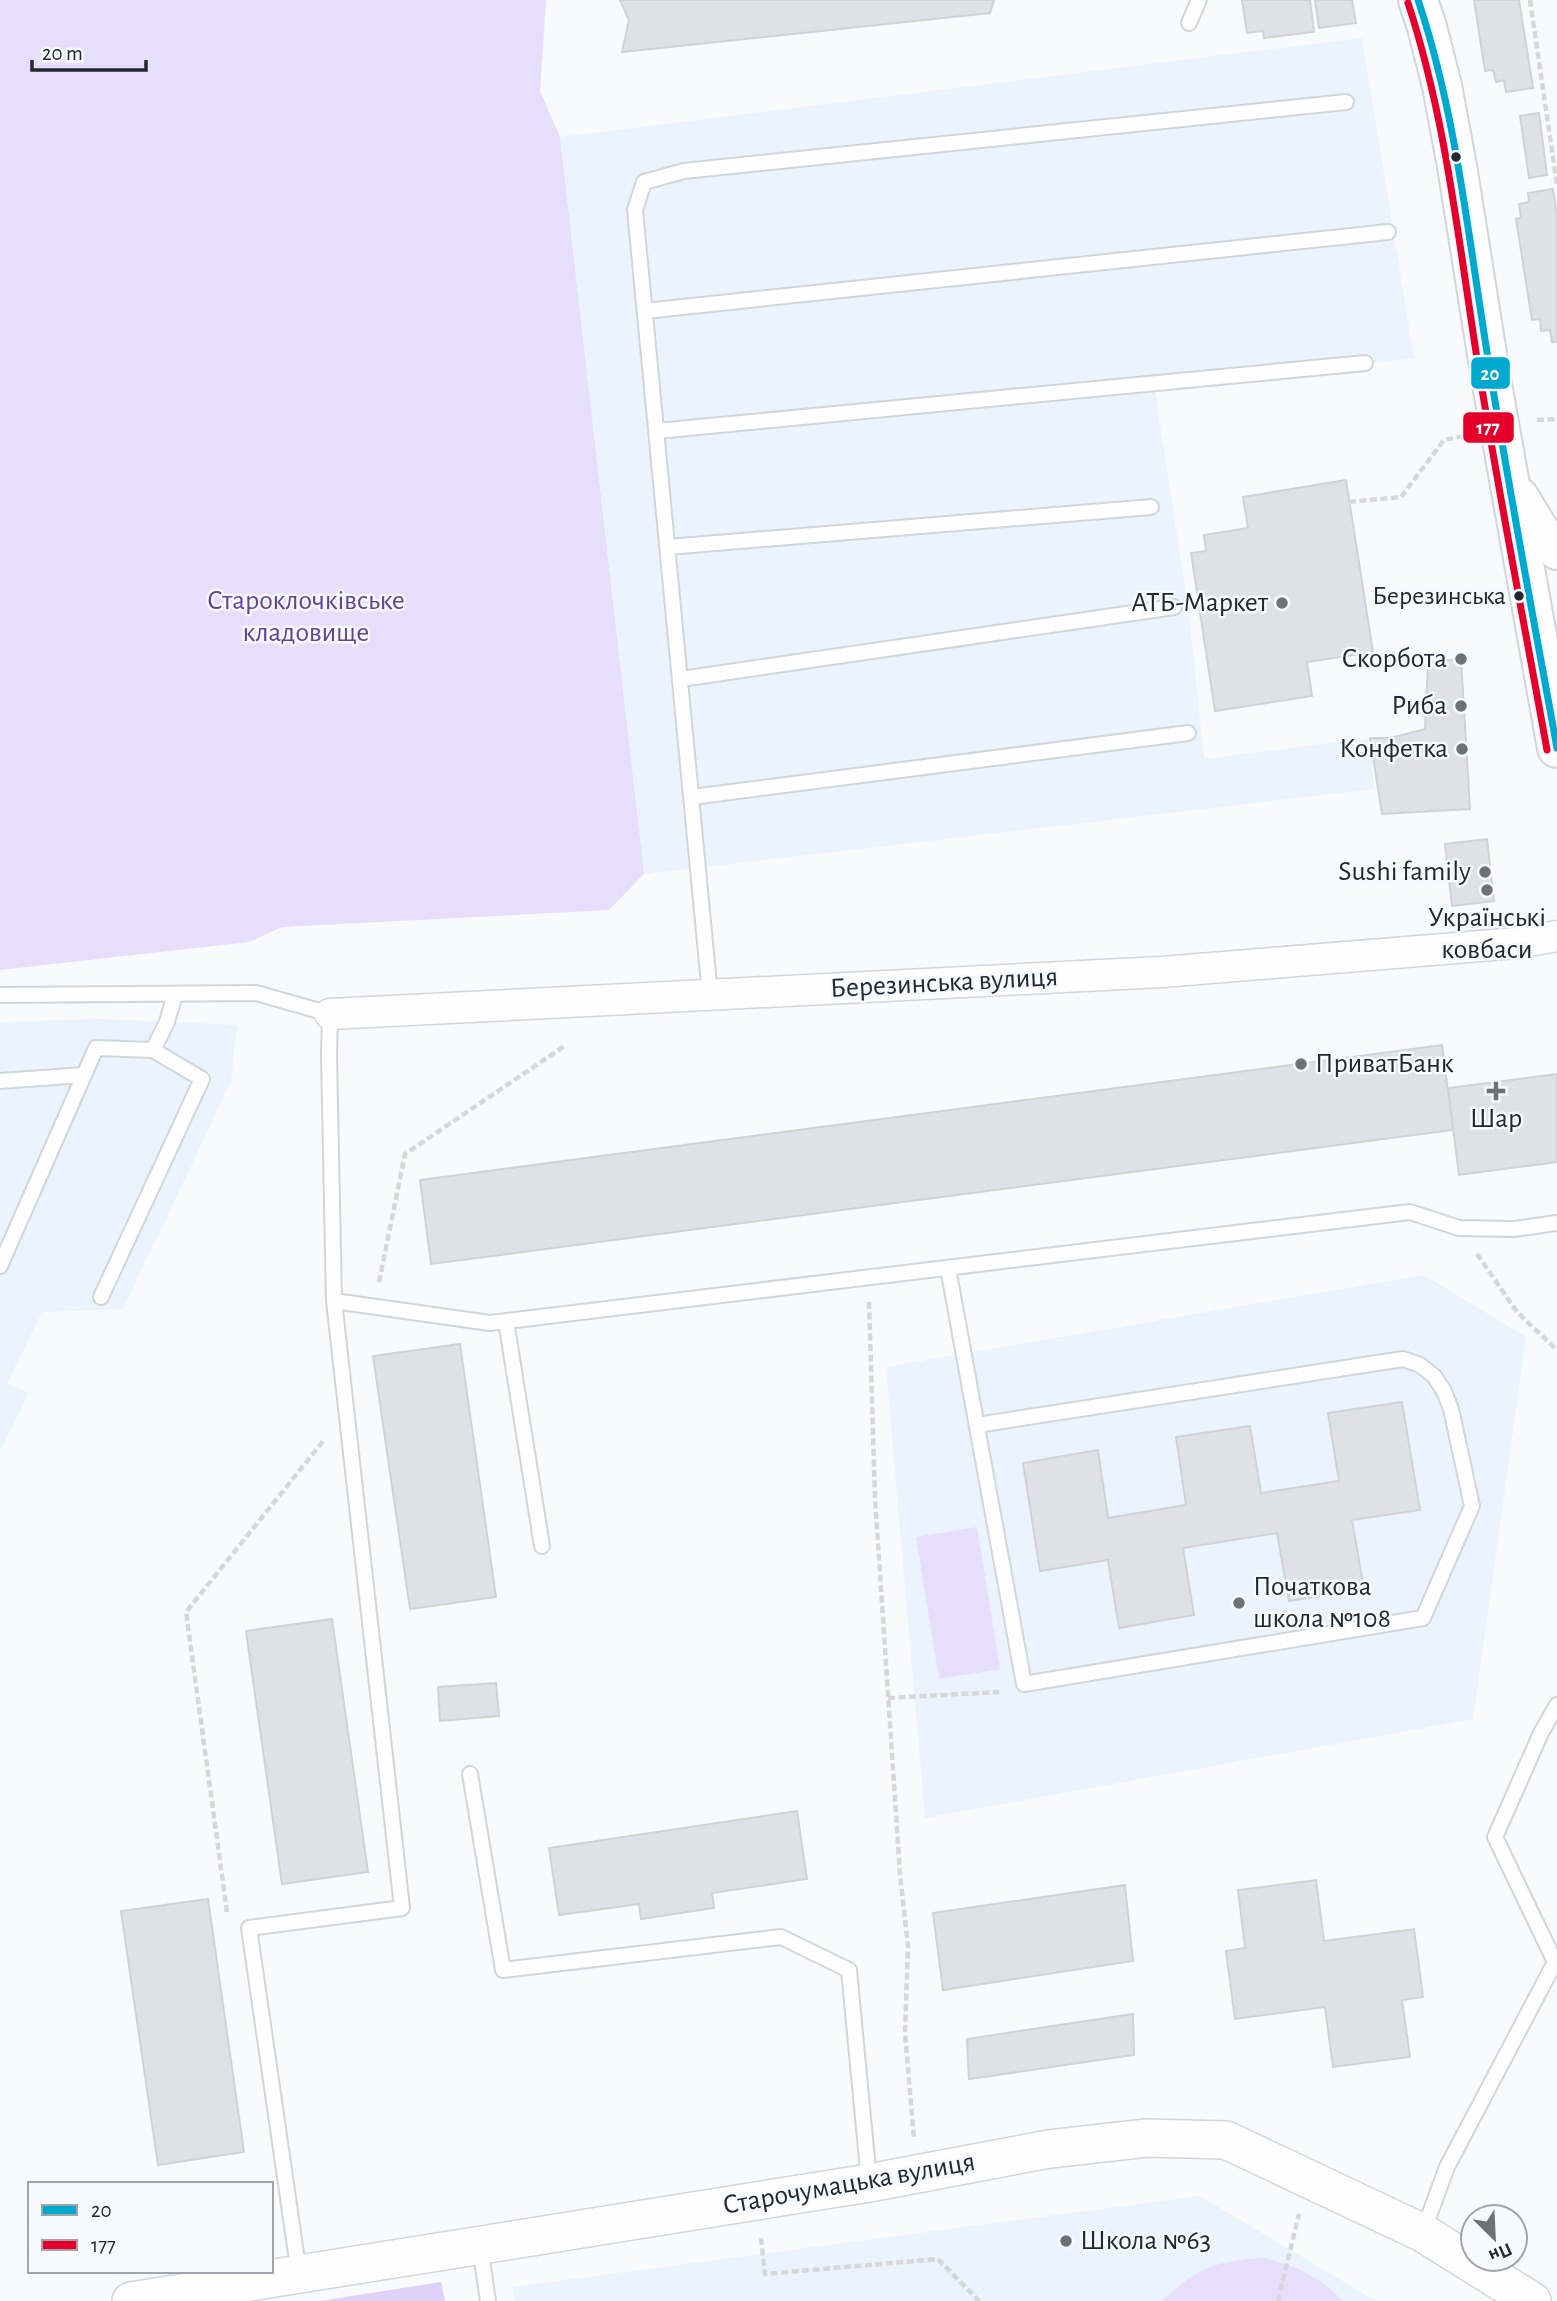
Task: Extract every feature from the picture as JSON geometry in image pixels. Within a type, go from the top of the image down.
[{"type":"main road","points":[[1418,0],[1442,86],[1556,735]]},
{"type":"main road","points":[[1511,484],[1541,533],[1557,550]]},
{"type":"street","name":"Березинська вулиця","points":[[330,1014],[1162,972],[1517,943],[1557,936]]},
{"type":"street","name":"Старочумацька вулиця","points":[[131,2301],[869,2183],[1049,2149],[1147,2138],[1227,2140],[1423,2233],[1532,2301]]},
{"type":"lane","points":[[1189,23],[1199,0]]},
{"type":"lane","points":[[710,995],[635,210],[644,182],[684,171],[1346,102]]},
{"type":"lane","points":[[645,311],[1388,232]]},
{"type":"lane","points":[[657,431],[1365,363]]},
{"type":"lane","points":[[668,547],[1151,507]]},
{"type":"lane","points":[[681,679],[1174,607]]},
{"type":"lane","points":[[692,797],[1188,733]]},
{"type":"lane","points":[[0,995],[256,993],[330,1014],[334,1301],[402,1908],[249,1928],[299,2274]]},
{"type":"lane","points":[[153,1050],[167,1022],[175,994]]},
{"type":"lane","points":[[0,1266],[96,1048],[153,1050],[202,1079],[101,1297]]},
{"type":"lane","points":[[0,1081],[84,1075]]},
{"type":"lane","points":[[334,1301],[490,1323],[1410,1212],[1459,1228],[1514,1229],[1557,1223]]},
{"type":"lane","points":[[948,1268],[1024,1685],[1423,1618],[1472,1506],[1451,1409],[1444,1391],[1434,1376],[1420,1365],[1403,1359],[977,1425]]},
{"type":"lane","points":[[506,1321],[542,1546]]},
{"type":"lane","points":[[1423,2233],[1447,2167],[1556,1961],[1495,1837],[1541,1733],[1557,1705]]},
{"type":"lane","points":[[470,1774],[503,1970],[782,1937],[849,1970],[869,2183]]},
{"type":"lane","points":[[480,2244],[488,2301]]},
{"type":"path","points":[[1530,0],[1557,185]]},
{"type":"path","points":[[1349,502],[1401,497],[1444,439]]},
{"type":"path","points":[[374,1306],[405,1154],[566,1045]]},
{"type":"path","points":[[1459,1228],[1517,1312],[1557,1350]]},
{"type":"path","points":[[868,1277],[875,1498],[900,1874],[908,1946],[905,2033],[914,2141]]},
{"type":"path","points":[[228,1921],[186,1612],[330,1432],[346,1403]]},
{"type":"path","points":[[888,1698],[1015,1691],[1024,1685]]},
{"type":"path","points":[[1278,2301],[1298,2216]]},
{"type":"path","points":[[761,2228],[765,2274],[938,2259],[979,2301]]},
{"type":"shaded area","points":[[1362,38],[1414,358],[1155,391],[1189,613],[1204,759],[1370,738],[1374,789],[644,874],[560,137]]},
{"type":"shaded area","points":[[100,1019],[237,1025],[231,1082],[123,1309],[42,1312],[7,1383],[29,1393],[0,1451],[0,1022]]},
{"type":"shaded area","name":"Початкова школа №108","points":[[1424,1275],[1526,1337],[1473,1719],[925,1818],[886,1367]]},
{"type":"shaded area","name":"Школа №63","points":[[1200,2196],[1376,2301],[515,2301],[513,2287]]},
{"type":"shaded area","points":[[441,2282],[445,2301],[320,2301]]},
{"type":"green space","name":"Староклочківське кладовище","points":[[0,0],[546,0],[540,91],[560,137],[644,874],[609,910],[282,927],[249,942],[0,970]]},
{"type":"green space","points":[[977,1527],[1000,1669],[939,1679],[916,1537]]},
{"type":"green space","points":[[1264,2258],[1307,2273],[1342,2301],[1163,2301],[1186,2281],[1208,2268],[1234,2261]]},
{"type":"building","points":[[620,0],[994,0],[990,13],[622,52],[629,20]]},
{"type":"building","points":[[1242,0],[1310,0],[1314,32],[1264,38],[1263,31],[1247,33]]},
{"type":"building","points":[[1315,0],[1352,0],[1356,23],[1319,28]]},
{"type":"building","points":[[1474,0],[1519,0],[1533,88],[1506,92],[1504,80],[1496,82],[1493,70],[1485,71]]},
{"type":"building","points":[[1539,113],[1547,175],[1529,178],[1520,116]]},
{"type":"building","points":[[1553,189],[1557,215],[1557,342],[1552,342],[1550,330],[1541,331],[1540,319],[1532,320],[1516,219],[1521,218],[1519,204],[1529,202],[1528,193]]},
{"type":"building","name":"АТБ-Маркет","points":[[1346,480],[1373,652],[1307,662],[1312,696],[1215,711],[1191,553],[1206,551],[1204,535],[1248,528],[1243,497]]},
{"type":"building","points":[[1461,659],[1470,809],[1382,814],[1370,738],[1390,738],[1425,729],[1428,662]]},
{"type":"building","points":[[1487,839],[1494,901],[1452,906],[1445,844]]},
{"type":"building","points":[[1442,1045],[1453,1130],[431,1264],[420,1180]]},
{"type":"building","points":[[1557,1074],[1557,1162],[1459,1175],[1448,1088]]},
{"type":"building","points":[[460,1344],[496,1597],[410,1609],[373,1356]]},
{"type":"building","points":[[1402,1402],[1420,1510],[1352,1520],[1364,1589],[1289,1601],[1277,1533],[1183,1548],[1194,1615],[1119,1628],[1108,1560],[1040,1571],[1023,1463],[1098,1450],[1108,1518],[1186,1505],[1176,1437],[1250,1426],[1261,1493],[1339,1481],[1328,1413]]},
{"type":"building","points":[[332,1619],[368,1872],[282,1884],[246,1631]]},
{"type":"building","points":[[496,1683],[499,1716],[440,1721],[438,1687]]},
{"type":"building","points":[[797,1811],[807,1879],[712,1893],[714,1908],[641,1919],[639,1904],[559,1915],[549,1848]]},
{"type":"building","points":[[1316,1880],[1324,1941],[1414,1929],[1423,1997],[1402,2000],[1410,2057],[1333,2067],[1325,2007],[1235,2019],[1226,1951],[1245,1948],[1238,1890]]},
{"type":"building","points":[[1125,1885],[1133,1961],[943,1990],[933,1913]]},
{"type":"building","points":[[208,1899],[244,2152],[158,2165],[121,1911]]},
{"type":"building","points":[[1133,2014],[1134,2055],[969,2079],[967,2039]]},
{"type":"transit line","name":"20","points":[[1418,0],[1452,130],[1503,451],[1557,748]]},
{"type":"transit line","name":"177","points":[[1408,3],[1421,45],[1441,132],[1493,452],[1547,750]]},
{"type":"place","name":"Березинська","points":[[1519,596]]},
{"type":"place","name":"АТБ-Маркет","points":[[1282,603]]},
{"type":"place","name":"Скорбота","points":[[1461,659]]},
{"type":"place","name":"Риба","points":[[1461,706]]},
{"type":"place","name":"Конфетка","points":[[1462,749]]},
{"type":"place","name":"Sushi family","points":[[1485,872]]},
{"type":"place","name":"Українські ковбаси","points":[[1487,890]]},
{"type":"place","name":"ПриватБанк","points":[[1301,1064]]},
{"type":"place","name":"Шар","points":[[1496,1091]]},
{"type":"place","name":"Початкова школа №108","points":[[1239,1603]]},
{"type":"place","name":"Школа №63","points":[[1066,2241]]}]
